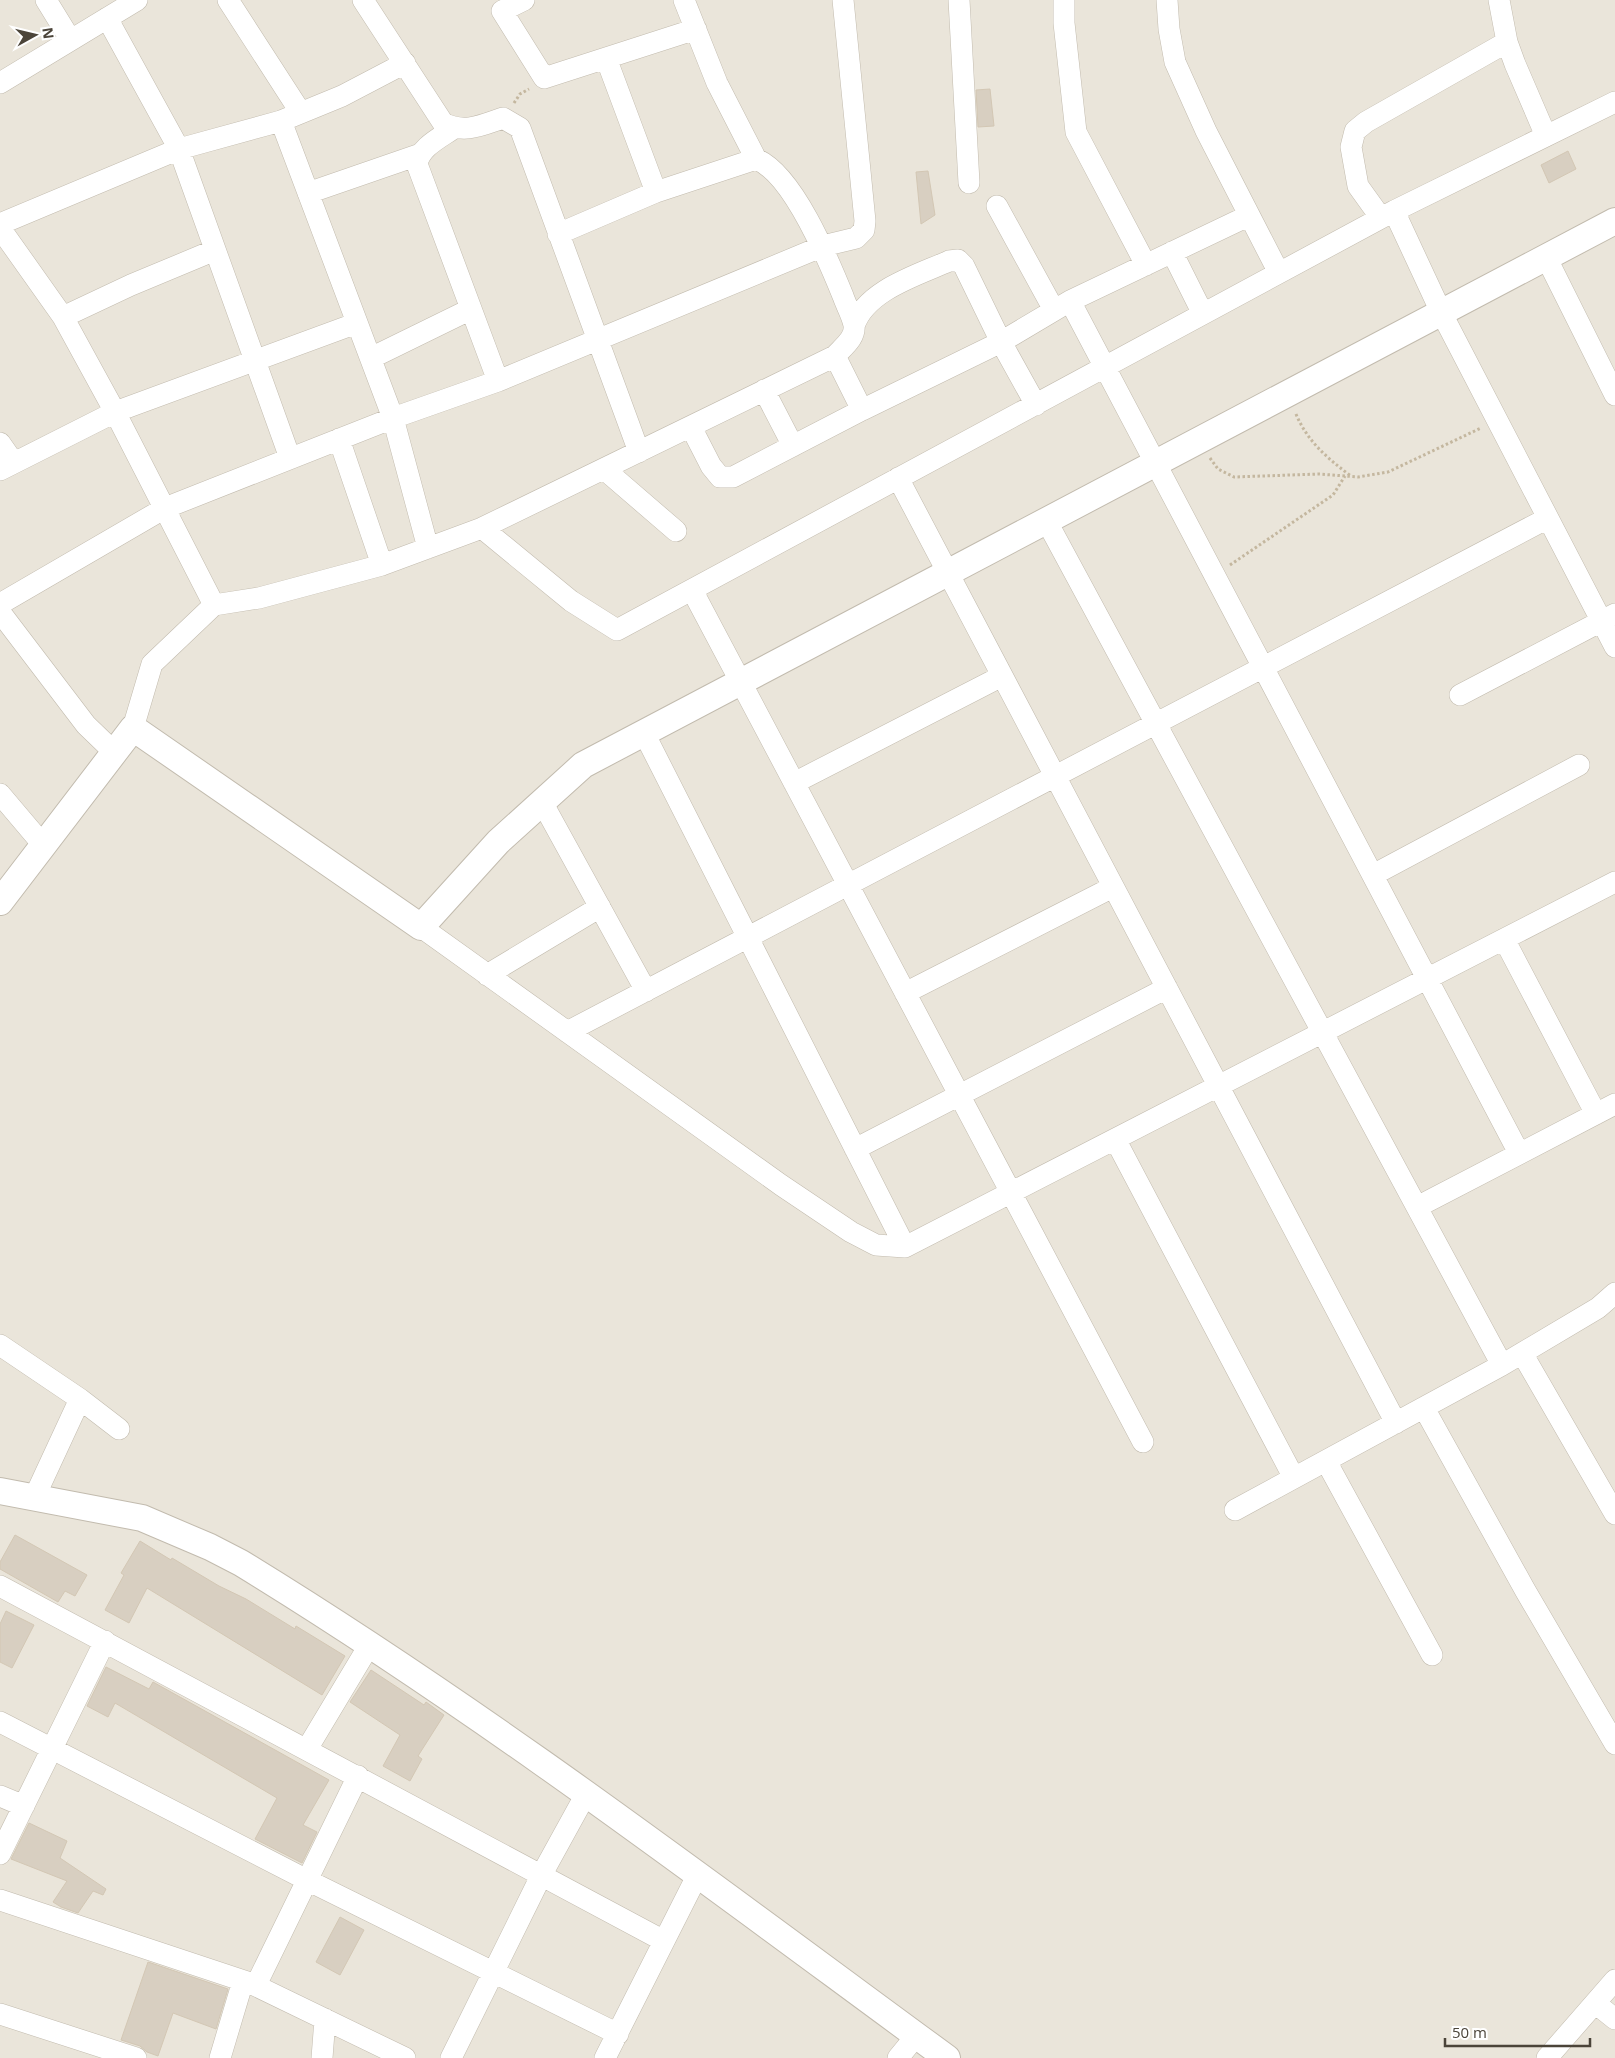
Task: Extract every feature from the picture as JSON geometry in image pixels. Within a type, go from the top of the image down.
[{"type":"street","points":[[46,0],[70,39]]},
{"type":"street","points":[[0,84],[70,39],[137,0]]},
{"type":"street","points":[[228,0],[300,113]]},
{"type":"street","points":[[364,0],[438,118],[454,128],[471,129],[503,118],[513,122],[520,128],[639,452]]},
{"type":"street","points":[[524,0],[499,6],[544,78],[696,29]]},
{"type":"street","points":[[684,0],[717,83],[756,159],[768,164],[780,176],[823,246],[854,326]]},
{"type":"street","points":[[0,604],[165,508],[393,418],[498,381],[823,246],[856,238],[864,230],[865,221],[843,0]]},
{"type":"street","points":[[958,0],[969,183]]},
{"type":"street","points":[[1064,0],[1064,23],[1076,132],[1146,265]]},
{"type":"street","points":[[1167,0],[1169,29],[1175,62],[1248,216],[1279,274]]},
{"type":"street","points":[[1499,0],[1507,42],[1546,136]]},
{"type":"street","points":[[107,18],[179,149],[290,458]]},
{"type":"street","points":[[1507,42],[1366,122],[1355,131],[1351,147],[1358,186],[1388,215],[1441,312],[1548,518],[1608,617],[1615,647]]},
{"type":"street","points":[[606,58],[656,192]]},
{"type":"street","points":[[0,224],[179,149],[281,121],[342,96],[405,63]]},
{"type":"street","points":[[482,528],[571,601],[617,630],[1388,215],[1615,102]]},
{"type":"street","points":[[281,121],[393,418],[428,548]]},
{"type":"street","points":[[308,193],[418,155],[454,128]]},
{"type":"street","points":[[418,155],[417,164],[469,310],[498,381]]},
{"type":"street","points":[[558,234],[656,192],[756,159]]},
{"type":"street","points":[[997,206],[1105,367],[1520,1153]]},
{"type":"street","points":[[691,427],[711,466],[720,477],[728,478],[1001,342],[1062,305],[1248,216]]},
{"type":"street","points":[[422,927],[498,842],[583,765],[1615,221]]},
{"type":"street","points":[[0,228],[63,317],[116,412],[214,605]]},
{"type":"street","points":[[63,317],[131,284],[215,250]]},
{"type":"street","points":[[1172,252],[1203,314]]},
{"type":"street","points":[[1546,257],[1615,395]]},
{"type":"street","points":[[0,902],[133,728],[152,664],[214,605],[259,598],[382,566],[482,528],[835,356],[850,341],[859,312],[896,285],[950,261],[958,260],[964,266],[1001,342],[1036,404]]},
{"type":"street","points":[[371,358],[469,310]]},
{"type":"street","points":[[0,443],[7,467],[116,412],[357,322]]},
{"type":"street","points":[[835,356],[862,410]]},
{"type":"street","points":[[764,390],[793,446]]},
{"type":"street","points":[[339,439],[382,566]]},
{"type":"street","points":[[604,469],[676,531]]},
{"type":"street","points":[[898,478],[1396,1423]]},
{"type":"street","points":[[567,1032],[1548,518]]},
{"type":"street","points":[[1046,520],[1502,1366]]},
{"type":"street","points":[[692,590],[1143,1442]]},
{"type":"street","points":[[0,612],[86,725],[114,752]]},
{"type":"street","points":[[1460,695],[1608,617]]},
{"type":"street","points":[[794,784],[1002,676]]},
{"type":"street","points":[[133,728],[422,927],[781,1185],[851,1232],[876,1246],[905,1247],[1504,939],[1613,889]]},
{"type":"street","points":[[644,733],[905,1247]]},
{"type":"street","points":[[1373,876],[1579,765]]},
{"type":"street","points":[[0,794],[44,846]]},
{"type":"street","points":[[542,802],[646,991]]},
{"type":"street","points":[[905,993],[1113,887]]},
{"type":"street","points":[[487,975],[600,907]]},
{"type":"street","points":[[1504,939],[1596,1114]]},
{"type":"street","points":[[855,1149],[960,1097],[1167,988]]},
{"type":"street","points":[[1417,1207],[1615,1104]]},
{"type":"street","points":[[1115,1139],[1294,1478]]},
{"type":"street","points":[[1235,1510],[1502,1366],[1598,1308],[1615,1293]]},
{"type":"street","points":[[0,1345],[80,1399],[119,1429]]},
{"type":"street","points":[[1522,1353],[1615,1514]]},
{"type":"street","points":[[34,1496],[80,1399]]},
{"type":"street","points":[[1424,1408],[1525,1590],[1615,1744]]},
{"type":"street","points":[[1326,1460],[1432,1655]]},
{"type":"street","points":[[0,1491],[142,1518],[241,1563],[370,1644],[586,1794],[947,2058]]},
{"type":"street","points":[[0,1586],[664,1940]]},
{"type":"street","points":[[0,1854],[105,1641]]},
{"type":"street","points":[[307,1749],[370,1644]]},
{"type":"street","points":[[0,1722],[307,1880],[618,2034]]},
{"type":"street","points":[[220,2058],[249,1983],[307,1880],[358,1776]]},
{"type":"street","points":[[451,2058],[542,1874],[586,1794]]},
{"type":"street","points":[[0,1796],[24,1806]]},
{"type":"street","points":[[605,2058],[697,1876]]},
{"type":"street","points":[[0,1900],[249,1983],[405,2058]]},
{"type":"street","points":[[1547,2058],[1615,1980]]},
{"type":"street","points":[[1595,2003],[1615,2019]]},
{"type":"street","points":[[0,2014],[136,2058]]},
{"type":"street","points":[[322,2058],[325,2019]]},
{"type":"street","points":[[898,2058],[916,2036]]},
{"type":"path","points":[[513,122],[514,104],[520,94],[544,78]]},
{"type":"path","points":[[1288,393],[1303,431],[1321,451],[1352,477]]},
{"type":"path","points":[[1196,441],[1218,469],[1234,477],[1320,474],[1352,477],[1388,472],[1498,420]]},
{"type":"path","points":[[1215,575],[1333,495],[1345,476]]},
{"type":"shaded area","points":[[0,0],[1615,0],[1615,2058],[0,2058]]},
{"type":"building","points":[[990,89],[994,126],[978,127],[976,90]]},
{"type":"building","points":[[1568,151],[1576,169],[1549,183],[1541,165]]},
{"type":"building","points":[[928,171],[935,215],[921,224],[916,172]]},
{"type":"building","points":[[15,1535],[87,1575],[75,1596],[65,1591],[58,1602],[0,1569],[0,1562]]},
{"type":"building","points":[[140,1541],[171,1560],[172,1558],[219,1586],[246,1599],[295,1629],[296,1626],[345,1656],[322,1695],[147,1588],[129,1623],[105,1610],[124,1575],[121,1573]]},
{"type":"building","points":[[6,1611],[34,1625],[12,1668],[0,1662],[0,1624]]},
{"type":"building","points":[[106,1667],[149,1689],[153,1682],[329,1780],[303,1825],[317,1832],[302,1863],[255,1839],[277,1798],[115,1703],[108,1717],[87,1706]]},
{"type":"building","points":[[371,1670],[424,1705],[426,1702],[444,1715],[418,1756],[422,1759],[410,1781],[383,1766],[400,1735],[350,1702]]},
{"type":"building","points":[[29,1823],[67,1841],[60,1858],[106,1889],[103,1895],[93,1891],[78,1913],[53,1902],[67,1881],[11,1859]]},
{"type":"building","points":[[340,1917],[364,1930],[340,1975],[316,1962]]},
{"type":"building","points":[[148,1962],[228,1989],[216,2029],[173,2013],[158,2056],[147,2052],[140,2046],[121,2040]]}]
